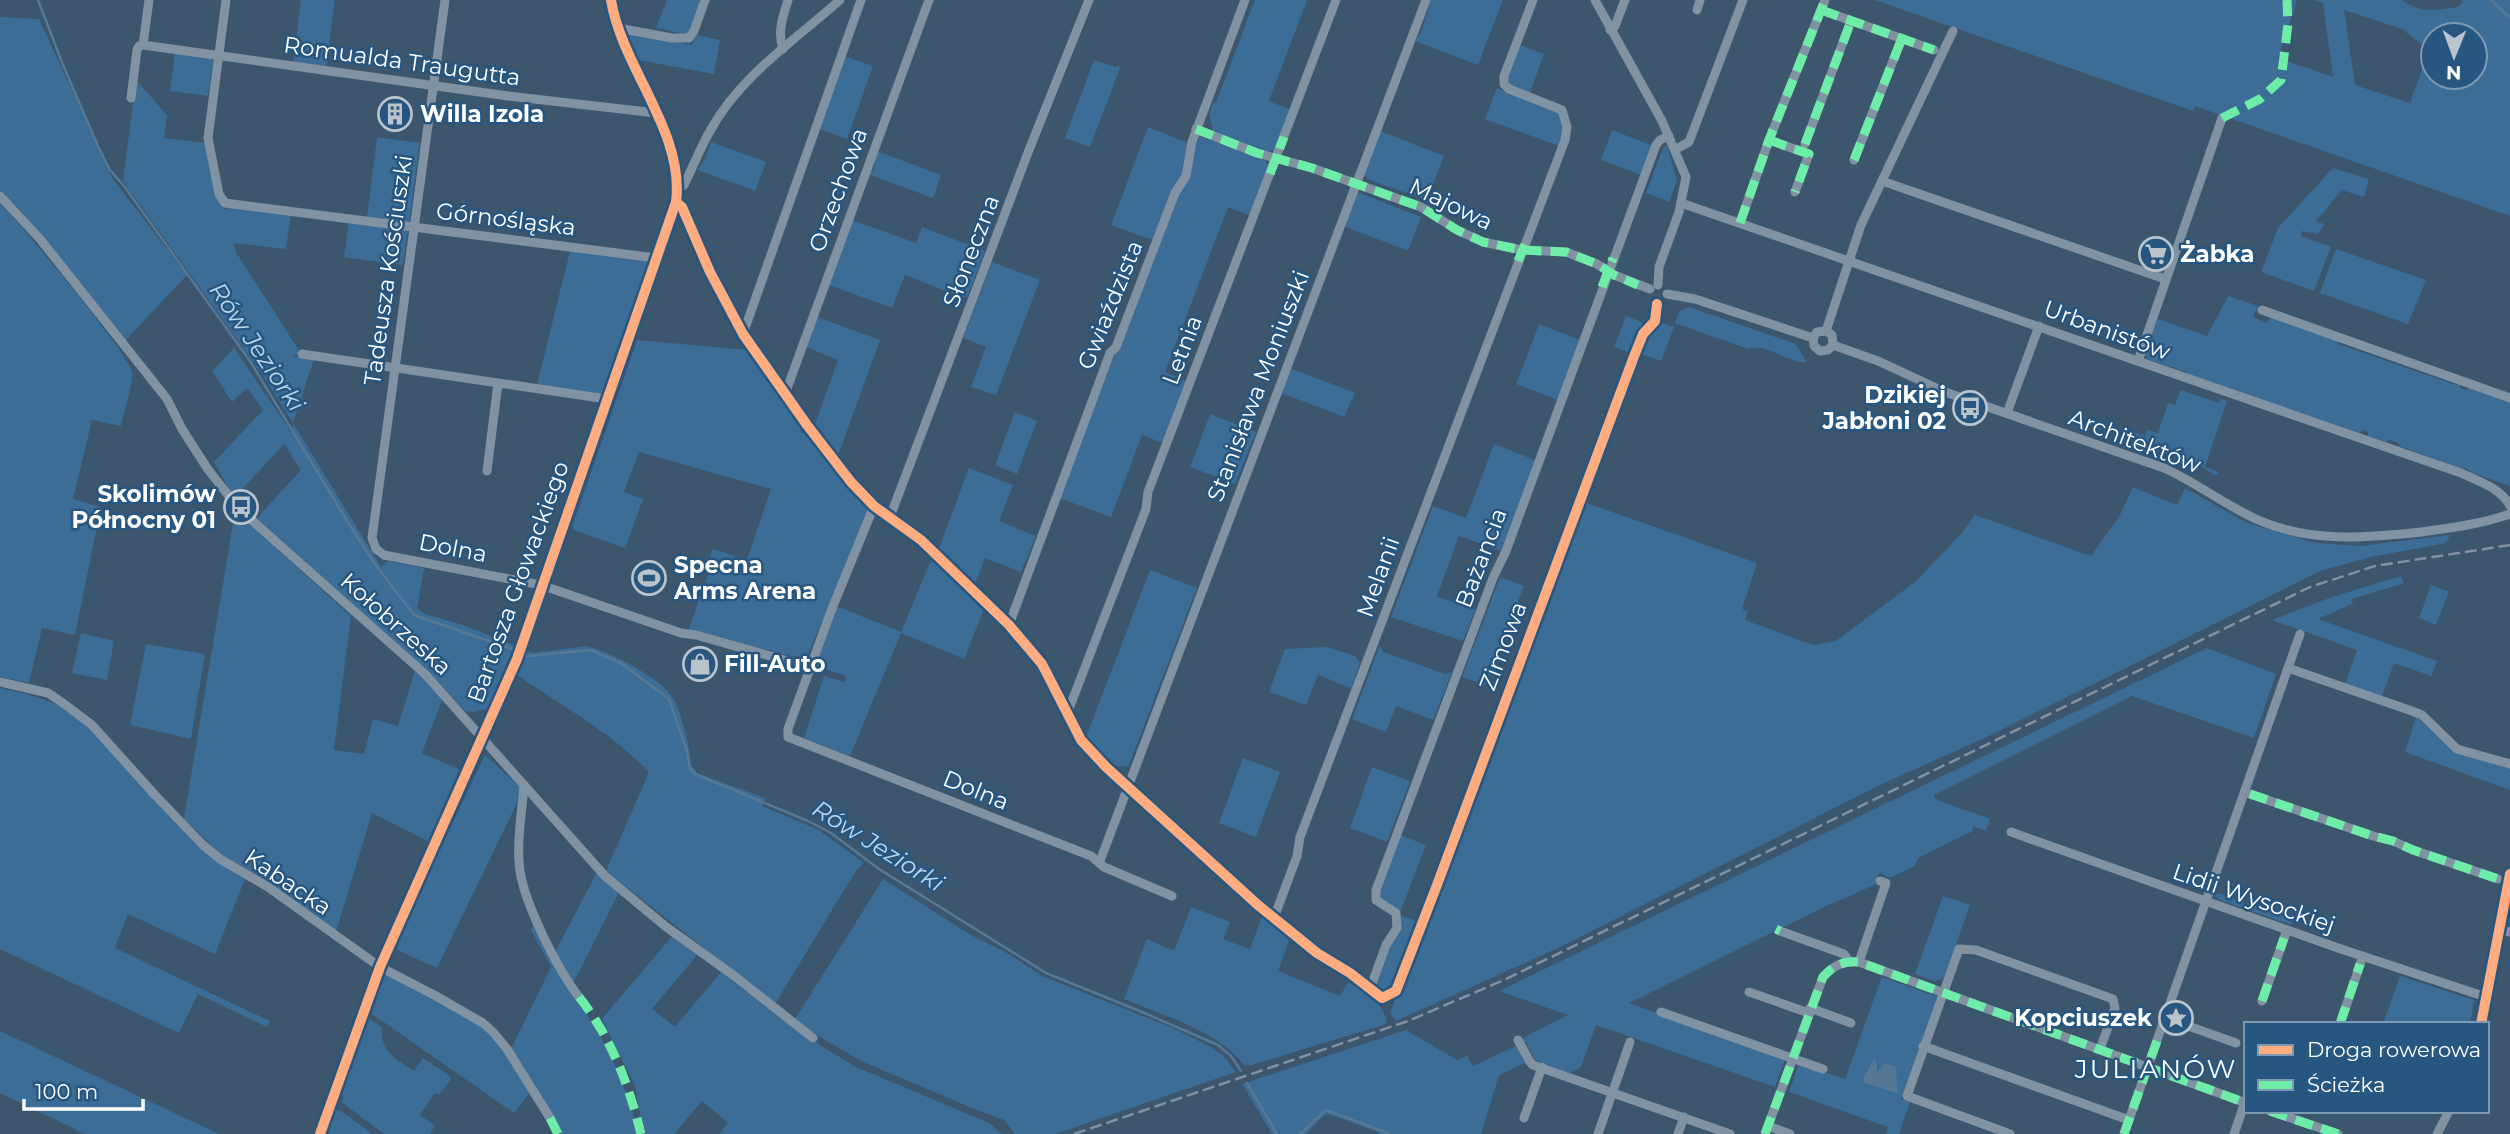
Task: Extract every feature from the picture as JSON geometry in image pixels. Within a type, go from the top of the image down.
[{"type":"street","points":[[131,98],[137,50],[139,46],[143,46],[149,0]]},
{"type":"street","points":[[218,55],[226,0]]},
{"type":"street","name":"Tadeusza Kościuszki","points":[[374,546],[372,538],[444,0]]},
{"type":"street","points":[[611,0],[618,28],[670,148],[677,189],[684,185],[709,131],[733,97],[748,80],[840,0]]},
{"type":"street","points":[[618,28],[672,38],[689,38],[694,32],[705,0]]},
{"type":"street","points":[[783,49],[780,32],[788,0]]},
{"type":"street","points":[[743,334],[861,0]]},
{"type":"street","name":"Orzechowa","points":[[785,394],[929,0]]},
{"type":"street","name":"Słoneczna","points":[[890,517],[1029,150],[1089,0]]},
{"type":"street","name":"Gwiaździsta","points":[[1009,625],[1110,353],[1116,347],[1175,193],[1186,176],[1196,129],[1245,0]]},
{"type":"street","name":"Letnia","points":[[1067,714],[1146,509],[1148,492],[1336,0]]},
{"type":"street","name":"Stanisława Moniuszki","points":[[1128,786],[1426,0]]},
{"type":"street","name":"Melanii","points":[[1274,918],[1297,856],[1300,837],[1522,250],[1555,171],[1567,127],[1562,110],[1509,89],[1503,79],[1533,0]]},
{"type":"street","points":[[1594,0],[1670,136],[1686,177],[1681,203],[1649,298],[1657,304],[1663,302],[1667,294],[1665,288],[1654,287]]},
{"type":"street","points":[[1610,30],[1615,26],[1625,0]]},
{"type":"street","points":[[1676,149],[1689,142],[1743,0]]},
{"type":"street","points":[[1740,223],[1769,140],[1823,5],[1851,21],[1934,50]]},
{"type":"street","points":[[1805,144],[1851,21]]},
{"type":"street","points":[[1826,331],[1861,225],[1953,31]]},
{"type":"street","points":[[1854,160],[1902,38]]},
{"type":"street","name":"Romualda Traugutta","points":[[143,46],[656,113]]},
{"type":"street","name":"Górnośląska","points":[[218,55],[208,138],[219,194],[225,203],[656,258]]},
{"type":"street","points":[[2138,361],[2222,118]]},
{"type":"street","name":"Majowa","points":[[1196,129],[1421,207],[1457,230],[1483,242],[1522,250],[1566,252],[1597,264],[1608,272],[1654,287]]},
{"type":"street","name":"Bażancia","points":[[1370,989],[1386,945],[1398,922],[1396,914],[1376,900],[1376,890],[1493,578],[1506,551],[1656,145],[1670,136]]},
{"type":"street","points":[[1769,140],[1809,154],[1796,192]]},
{"type":"street","points":[[1882,181],[2165,279]]},
{"type":"street","name":"Bartosza Głowackiego","points":[[320,1134],[380,967],[517,659],[676,202],[677,189]]},
{"type":"street","name":"Kołobrzeska","points":[[0,196],[40,239],[167,399],[207,468],[239,509],[264,534],[388,639],[449,698],[481,739],[604,876],[665,926],[813,1038]]},
{"type":"street","points":[[676,202],[682,206],[710,272],[743,334],[845,475],[874,506],[921,540],[1009,625],[1042,664],[1087,747],[1204,858],[1274,918],[1317,953],[1370,989]]},
{"type":"street","name":"Urbanistów","points":[[1681,203],[2461,473],[2499,492],[2510,506]]},
{"type":"street","points":[[1667,294],[1695,299],[1813,338]]},
{"type":"street","name":"Zimowa","points":[[1370,989],[1382,998],[1396,991],[1633,359],[1643,334],[1655,321],[1657,304]]},
{"type":"street","points":[[2262,310],[2510,398]]},
{"type":"street","points":[[2007,413],[2039,326]]},
{"type":"street","points":[[1826,331],[1832,335],[1833,345],[1828,350],[1820,351],[1814,346],[1813,338],[1817,332],[1826,331]]},
{"type":"street","name":"Architektów","points":[[1833,345],[1878,360],[1945,392],[2164,468],[2250,516],[2309,535],[2372,537],[2479,524],[2510,514]]},
{"type":"street","points":[[302,355],[607,398]]},
{"type":"street","points":[[487,471],[498,383]]},
{"type":"street","name":"Dolna","points":[[874,506],[809,667],[788,729],[790,740],[924,789],[1100,861],[1104,867],[1172,896]]},
{"type":"street","name":"Dolna","points":[[374,546],[384,555],[541,585],[681,633],[809,667]]},
{"type":"street","points":[[2124,1134],[2300,634]]},
{"type":"street","points":[[2288,668],[2412,711],[2421,715],[2457,749],[2510,764]]},
{"type":"street","name":"Kabacka","points":[[0,682],[48,694],[92,724],[202,844],[220,859],[268,887],[380,967],[459,1009],[493,1032],[550,1118]]},
{"type":"street","points":[[524,785],[519,855],[523,886],[547,941],[570,986],[579,997]]},
{"type":"street","points":[[1100,861],[1128,786]]},
{"type":"street","points":[[2250,794],[2498,879]]},
{"type":"street","name":"Lidii Wysockiej","points":[[2011,832],[2287,930],[2486,996]]},
{"type":"street","points":[[2481,1022],[2510,874]]},
{"type":"street","points":[[1854,961],[1886,883],[1880,881]]},
{"type":"street","points":[[2262,1001],[2287,930]]},
{"type":"street","points":[[2499,930],[2510,932]]},
{"type":"street","points":[[1780,931],[1844,954],[1854,961],[2244,1101]]},
{"type":"street","points":[[2010,1134],[1907,1098],[1959,949],[1964,947],[2113,999],[2116,1006],[2100,1049]]},
{"type":"street","points":[[2341,1022],[2363,956]]},
{"type":"street","points":[[1790,1134],[1767,1130],[1810,1011],[1823,977],[1833,966],[1854,961]]},
{"type":"street","points":[[1749,992],[1851,1023]]},
{"type":"street","points":[[1661,1012],[1824,1069]]},
{"type":"street","points":[[2165,1018],[2236,1043]]},
{"type":"street","points":[[1518,1040],[1530,1062],[1542,1068],[1730,1134]]},
{"type":"street","points":[[1598,1134],[1630,1042]]},
{"type":"street","points":[[1923,1046],[2129,1120]]},
{"type":"street","points":[[1524,1118],[1542,1068]]},
{"type":"street","points":[[2234,1134],[2244,1107]]},
{"type":"street","points":[[2276,1113],[2338,1134]]},
{"type":"street","points":[[2437,1134],[2448,1113]]},
{"type":"street","points":[[1678,1134],[1684,1118]]},
{"type":"shaded area","points":[[301,0],[335,0],[326,66],[293,62]]},
{"type":"shaded area","points":[[667,0],[701,0],[689,35],[656,28]]},
{"type":"shaded area","points":[[1255,0],[1307,0],[1269,101],[1291,110],[1277,148],[1269,152],[1213,131],[1209,114],[1213,103],[1216,103]]},
{"type":"shaded area","points":[[1431,0],[1503,0],[1478,65],[1415,41],[1421,33]]},
{"type":"shaded area","points":[[1875,0],[2297,0],[2278,58],[2333,77],[2323,3],[2315,0],[2402,0],[2429,10],[2458,7],[2463,2],[2461,0],[2510,0],[2510,216],[2195,106],[2193,111]]},
{"type":"shaded area","points":[[0,17],[39,19],[113,179],[187,275],[124,342],[20,210],[0,191]]},
{"type":"shaded area","points":[[626,33],[692,45],[696,35],[720,40],[714,74],[638,60]]},
{"type":"shaded area","points":[[1520,45],[1544,54],[1530,93],[1511,86],[1508,78]]},
{"type":"shaded area","points":[[175,53],[211,58],[213,61],[208,96],[170,91]]},
{"type":"shaded area","points":[[844,56],[873,66],[847,139],[818,128]]},
{"type":"shaded area","points":[[1094,60],[1115,67],[1121,65],[1090,147],[1065,138]]},
{"type":"shaded area","points":[[136,80],[167,115],[164,138],[205,143],[218,200],[226,210],[232,205],[291,214],[286,249],[234,243],[236,252],[300,352],[293,356],[314,359],[293,423],[262,374],[123,181]]},
{"type":"shaded area","points":[[1497,88],[1559,111],[1565,131],[1559,146],[1485,119]]},
{"type":"shaded area","points":[[1148,127],[1191,144],[1184,173],[1155,241],[1111,225]]},
{"type":"shaded area","points":[[1612,130],[1653,146],[1642,175],[1601,160]]},
{"type":"shaded area","points":[[1380,131],[1444,156],[1427,200],[1363,176]]},
{"type":"shaded area","points":[[1200,136],[1266,161],[1269,168],[1251,216],[1228,207],[1165,372],[1188,382],[1165,444],[1142,435],[1111,517],[1059,498]]},
{"type":"shaded area","points":[[377,137],[420,143],[409,222],[367,217]]},
{"type":"shaded area","points":[[711,142],[766,162],[755,191],[698,170]]},
{"type":"shaded area","points":[[1664,146],[1667,146],[1677,181],[1669,202],[1646,193]]},
{"type":"shaded area","points":[[877,151],[941,175],[933,198],[868,174],[870,170],[873,171]]},
{"type":"shaded area","points":[[2333,168],[2369,179],[2364,197],[2342,190],[2316,221],[2324,224],[2318,234],[2302,231],[2301,236],[2331,247],[2314,291],[2261,272],[2278,228]]},
{"type":"shaded area","points":[[1357,192],[1421,217],[1408,251],[1344,226]]},
{"type":"shaded area","points":[[0,203],[95,317],[132,373],[121,426],[92,420],[73,499],[101,507],[75,635],[42,628],[29,683],[0,677]]},
{"type":"shaded area","points":[[852,220],[916,243],[922,227],[985,251],[967,297],[905,275],[892,308],[829,285]]},
{"type":"shaded area","points":[[349,221],[408,229],[403,265],[344,257]]},
{"type":"shaded area","points":[[2336,249],[2426,280],[2408,324],[2320,293]]},
{"type":"shaded area","points":[[570,251],[651,262],[604,394],[537,385]]},
{"type":"shaded area","points":[[992,262],[1040,280],[996,395],[971,387],[986,347],[963,338]]},
{"type":"shaded area","points":[[2228,296],[2258,306],[2253,317],[2267,323],[2271,317],[2340,338],[2338,344],[2458,384],[2460,388],[2469,388],[2510,402],[2510,486],[2390,440],[2386,442],[2368,436],[2368,432],[2362,430],[2360,433],[2147,359],[2145,354],[2158,319],[2207,336]]},
{"type":"shaded area","points":[[1689,307],[1796,344],[1807,362],[1792,360],[1762,349],[1748,349],[1675,323],[1679,312]]},
{"type":"shaded area","points":[[1626,316],[1644,323],[1632,354],[1614,347]]},
{"type":"shaded area","points":[[817,317],[880,340],[837,458],[814,427],[838,360],[806,347]]},
{"type":"shaded area","points":[[1659,322],[1674,327],[1661,361],[1639,353],[1647,333],[1654,330]]},
{"type":"shaded area","points":[[1539,324],[1580,340],[1557,400],[1516,384]]},
{"type":"shaded area","points":[[637,340],[748,350],[800,422],[800,431],[809,434],[869,511],[804,659],[688,631],[710,569],[706,567],[713,549],[747,560],[771,489],[639,452],[624,492],[643,499],[625,548],[574,530],[573,524]]},
{"type":"shaded area","points":[[234,348],[292,433],[293,423],[381,567],[387,561],[424,568],[417,609],[516,646],[488,709],[465,711],[437,680],[256,519],[301,470],[284,444],[234,498],[214,462],[263,410],[247,388],[232,402],[212,371]]},
{"type":"shaded area","points":[[1290,368],[1355,393],[1344,417],[1281,393]]},
{"type":"shaded area","points":[[2180,390],[2219,403],[2220,399],[2227,401],[2205,467],[2219,472],[2216,476],[2199,465],[2124,439],[2127,430],[2145,436],[2147,430],[2158,433],[2168,403],[2175,405]]},
{"type":"shaded area","points":[[1015,412],[1037,421],[1017,474],[995,465]]},
{"type":"shaded area","points":[[1210,414],[1256,432],[1235,484],[1190,467]]},
{"type":"shaded area","points":[[1494,444],[1535,460],[1502,551],[1459,536],[1437,596],[1475,610],[1463,641],[1391,617],[1433,506],[1466,518]]},
{"type":"shaded area","points":[[969,468],[1013,485],[999,521],[1036,536],[1021,572],[985,558],[974,586],[938,551]]},
{"type":"shaded area","points":[[2133,487],[2177,505],[2185,488],[2247,523],[2316,543],[2360,546],[2450,535],[2446,543],[2371,557],[2320,571],[1987,737],[1882,784],[1558,948],[1396,1021],[1390,1013],[1584,502],[1757,563],[1743,606],[1743,610],[1748,611],[1745,620],[1813,645],[1836,641],[1915,582],[1961,534],[1975,515],[2091,556],[2119,517]]},
{"type":"shaded area","points":[[235,511],[351,616],[334,750],[364,754],[373,719],[398,726],[415,670],[443,697],[422,753],[461,770],[429,842],[372,813],[335,935],[271,883],[222,855],[184,819]]},
{"type":"shaded area","points":[[932,558],[984,609],[964,659],[901,633],[850,756],[804,738],[824,676],[845,682],[846,676],[814,665],[836,606],[901,632]]},
{"type":"shaded area","points":[[1150,570],[1197,588],[1129,765],[1123,767],[1105,760],[1085,740]]},
{"type":"shaded area","points":[[2401,576],[2404,583],[2352,599],[2354,603],[2318,619],[2437,661],[2431,676],[2394,663],[2382,697],[2345,684],[2357,650],[2272,620],[2332,597]]},
{"type":"shaded area","points":[[1500,577],[1524,586],[1486,685],[1462,677]]},
{"type":"shaded area","points":[[2431,585],[2449,592],[2436,625],[2419,618]]},
{"type":"shaded area","points":[[81,633],[114,641],[107,680],[72,673]]},
{"type":"shaded area","points":[[146,644],[205,654],[191,739],[130,725]]},
{"type":"shaded area","points":[[1380,645],[1383,652],[1445,674],[1452,672],[1433,720],[1396,706],[1386,732],[1352,719]]},
{"type":"shaded area","points":[[586,646],[635,667],[668,692],[680,715],[691,764],[697,773],[765,798],[762,806],[817,829],[864,863],[857,869],[775,1004],[606,871],[649,772],[602,731],[516,674],[525,651],[533,653]]},
{"type":"shaded area","points":[[1327,647],[1355,656],[1360,663],[1351,688],[1318,675],[1306,705],[1269,692],[1285,649]]},
{"type":"shaded area","points":[[2207,648],[2276,674],[2254,738],[2132,696],[1934,795],[1935,799],[1990,819],[1986,831],[1973,826],[1973,831],[1918,858],[1915,866],[1890,878],[1879,873],[1874,885],[1629,1003],[1785,1059],[1775,1087],[1596,1025],[1581,1067],[1570,1073],[1535,1060],[1526,1042],[1523,1043],[1521,1039],[1568,1015],[1499,991]]},
{"type":"shaded area","points":[[0,688],[47,701],[79,717],[194,840],[245,879],[215,954],[128,914],[115,948],[270,1021],[267,1027],[198,994],[179,1033],[0,949]]},
{"type":"shaded area","points":[[2416,717],[2454,751],[2510,767],[2510,790],[2405,752]]},
{"type":"shaded area","points":[[485,755],[521,788],[520,797],[437,968],[393,948]]},
{"type":"shaded area","points":[[1243,758],[1280,772],[1256,837],[1219,823]]},
{"type":"shaded area","points":[[1372,767],[1410,781],[1387,842],[1350,828]]},
{"type":"shaded area","points":[[1400,835],[1426,845],[1400,913],[1379,899],[1379,892]]},
{"type":"shaded area","points":[[597,872],[619,892],[573,984],[555,952]]},
{"type":"shaded area","points":[[883,879],[969,934],[1009,954],[1042,976],[1173,1028],[1207,1045],[1223,1055],[1236,1072],[1055,1134],[1015,1134],[1004,1120],[861,1061],[795,1019]]},
{"type":"shaded area","points":[[2217,893],[2293,919],[2291,925],[2220,900],[2215,896]]},
{"type":"shaded area","points":[[1943,896],[1970,905],[1944,978],[1934,981],[1915,974]]},
{"type":"shaded area","points":[[1191,907],[1230,922],[1223,939],[1250,949],[1263,914],[1291,935],[1278,971],[1340,996],[1352,976],[1377,1001],[1387,1019],[1386,1024],[1252,1065],[1244,1065],[1233,1053],[1205,1033],[1124,999],[1147,939],[1174,951]]},
{"type":"shaded area","points":[[1399,915],[1419,922],[1394,987],[1384,993],[1375,988],[1375,985]]},
{"type":"shaded area","points":[[535,921],[574,999],[586,1013],[609,1051],[632,1108],[637,1134],[561,1134],[511,1049],[551,967],[531,930]]},
{"type":"shaded area","points":[[672,936],[697,955],[652,1009],[675,1027],[721,972],[799,1032],[854,1066],[989,1123],[1002,1134],[719,1134],[728,1123],[702,1101],[674,1134],[644,1134],[635,1086],[602,1019]]},
{"type":"shaded area","points":[[386,975],[447,1005],[495,1036],[531,1091],[514,1113],[372,1014],[382,976]]},
{"type":"shaded area","points":[[2400,976],[2474,1000],[2470,1022],[2384,1022]]},
{"type":"shaded area","points":[[1882,977],[1938,997],[1901,1099],[1910,1102],[1899,1134],[1886,1134],[1888,1127],[1789,1092],[1799,1064],[1845,1079]]},
{"type":"shaded area","points":[[365,1018],[382,1028],[384,1043],[390,1054],[414,1071],[423,1058],[450,1076],[451,1079],[439,1095],[435,1093],[420,1115],[435,1126],[430,1134],[384,1134],[340,1101],[343,1101],[340,1092]]},
{"type":"shaded area","points":[[1406,1030],[1457,1060],[1467,1056],[1473,1066],[1516,1046],[1525,1063],[1499,1075],[1481,1134],[1378,1134],[1379,1132],[1328,1114],[1306,1134],[1272,1134],[1242,1084]]},
{"type":"shaded area","points":[[0,1031],[219,1134],[85,1134],[0,1093]]},
{"type":"shaded area","points":[[1874,1059],[1877,1072],[1885,1063],[1896,1067],[1897,1093],[1865,1083],[1863,1079]]},
{"type":"shaded area","points":[[339,1110],[373,1134],[327,1134],[335,1112]]},
{"type":"waterway","name":"Rów Jeziorki","points":[[38,0],[63,65],[110,170],[250,361],[375,564],[414,615],[512,649]]},
{"type":"waterway","points":[[2491,0],[2510,18]]},
{"type":"waterway","name":"Rów Jeziorki","points":[[527,656],[591,650],[621,663],[669,699],[687,751],[690,769],[695,774],[831,833],[879,869],[1046,973],[1218,1045],[1231,1056],[1241,1071]]},
{"type":"waterway","name":"Rów Jeziorki","points":[[1247,1083],[1277,1134]]},
{"type":"waterway","name":"Rów Jeziorki","points":[[1300,1134],[1326,1110],[1390,1134]]},
{"type":"railway","points":[[1074,1134],[1408,1021],[1504,980],[2310,587],[2375,566],[2510,545]]},
{"type":"marked path","points":[[1740,223],[1769,140],[1825,0]]},
{"type":"marked path","points":[[2222,118],[2260,99],[2281,80],[2288,24],[2287,0]]},
{"type":"marked path","points":[[1821,10],[1934,50]]},
{"type":"marked path","points":[[1805,144],[1851,21]]},
{"type":"marked path","points":[[1854,160],[1902,38]]},
{"type":"marked path","points":[[1196,129],[1257,153],[1312,168],[1421,207],[1457,230],[1483,242],[1522,250],[1566,252],[1638,285]]},
{"type":"marked path","points":[[1270,174],[1284,137]]},
{"type":"marked path","points":[[1769,140],[1809,154],[1795,192]]},
{"type":"marked path","points":[[1518,261],[1527,240]]},
{"type":"marked path","points":[[1602,287],[1613,258]]},
{"type":"marked path","points":[[2250,794],[2498,879]]},
{"type":"marked path","points":[[1776,929],[1780,931]]},
{"type":"marked path","points":[[2262,1001],[2284,938]]},
{"type":"marked path","points":[[1765,1134],[1823,977],[1831,969],[1853,962],[2244,1102]]},
{"type":"marked path","points":[[2341,1022],[2360,964]]},
{"type":"marked path","points":[[579,997],[618,1062],[641,1134]]},
{"type":"marked path","points":[[2124,1134],[2157,1041]]},
{"type":"marked path","points":[[2276,1113],[2338,1134]]},
{"type":"marked path","points":[[550,1118],[558,1134]]},
{"type":"cycle path","points":[[320,1134],[380,967],[517,659],[676,202],[676,176],[671,150],[627,50],[611,0]]},
{"type":"cycle path","points":[[676,202],[682,207],[710,272],[743,334],[851,482],[874,506],[921,540],[1009,625],[1042,664],[1081,740],[1106,767],[1258,905],[1317,953],[1350,973],[1382,998],[1396,991],[1633,359],[1643,334],[1655,321],[1657,304]]},
{"type":"cycle path","points":[[2481,1022],[2510,874]]},
{"type":"place","name":"Willa Izola","points":[[395,114]]},
{"type":"place","name":"Żabka","points":[[2156,254]]},
{"type":"place","name":"Dzikiej Jabłoni 02","points":[[1970,408]]},
{"type":"place","name":"Skolimów Północny 01","points":[[241,507]]},
{"type":"place","name":"Specna Arms Arena","points":[[649,578]]},
{"type":"place","name":"Fill-Auto","points":[[700,664]]},
{"type":"place","name":"Kopciuszek","points":[[2176,1018]]},
{"type":"district","name":"JULIANÓW","points":[[2156,1069]]}]
